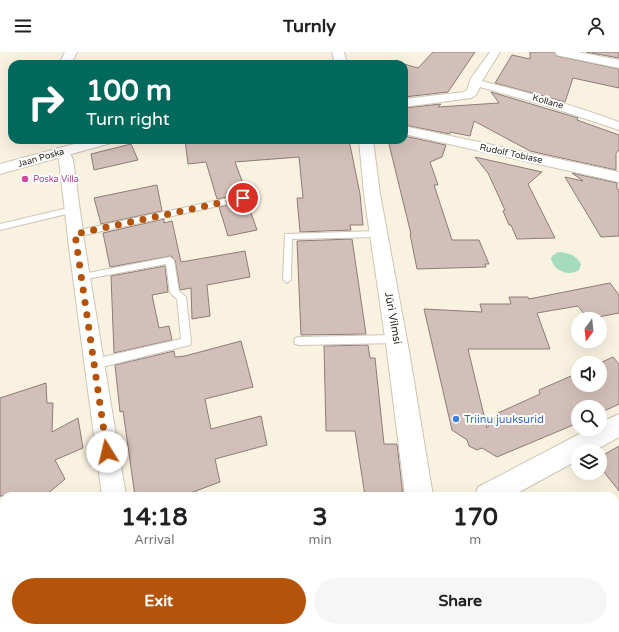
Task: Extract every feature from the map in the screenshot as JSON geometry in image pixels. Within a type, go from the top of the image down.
[{"type":"street","points":[[408,103],[461,97],[472,92],[494,52]]},
{"type":"street","points":[[561,52],[619,64]]},
{"type":"street","name":"Kollane","points":[[476,83],[567,107],[619,126]]},
{"type":"street","name":"Rudolf Tobiase","points":[[408,131],[619,177]]},
{"type":"street","name":"Jaan Poska","points":[[0,169],[62,146],[77,144]]},
{"type":"street","name":"Jüri Vilmsi","points":[[366,144],[372,194],[396,339],[418,492]]},
{"type":"street","points":[[62,146],[66,160],[81,277],[113,492]]},
{"type":"street","points":[[494,492],[619,425]]},
{"type":"lane","points":[[75,234],[243,198]]},
{"type":"lane","points":[[0,227],[72,210]]},
{"type":"lane","points":[[287,279],[288,236],[378,234]]},
{"type":"lane","points":[[81,277],[170,260],[175,293],[181,297],[186,342],[94,364]]},
{"type":"lane","points":[[299,341],[396,339]]},
{"type":"green space","points":[[558,252],[568,253],[577,258],[581,264],[579,270],[567,273],[562,272],[555,267],[551,259],[552,256]]},
{"type":"building","points":[[433,52],[475,52],[448,92],[408,97],[408,65],[418,68]]},
{"type":"building","points":[[530,52],[554,52],[557,56],[619,69],[619,88],[573,78],[565,102],[495,83],[512,55],[530,59]]},
{"type":"building","points":[[586,52],[619,52],[619,58]]},
{"type":"building","points":[[491,92],[578,118],[577,120],[619,135],[619,150],[616,153],[616,170],[530,151],[474,121],[470,136],[450,132],[450,134],[408,126],[408,108],[441,104],[438,107],[499,103]]},
{"type":"building","points":[[408,137],[446,145],[442,157],[430,162],[438,185],[434,185],[452,240],[479,240],[489,264],[485,264],[486,267],[417,269],[411,234],[389,144],[408,144]]},
{"type":"building","points":[[131,144],[138,160],[94,170],[91,154]]},
{"type":"building","points":[[186,144],[350,144],[360,194],[363,225],[350,225],[351,230],[300,232],[297,198],[303,198],[299,157],[235,162],[248,197],[243,194],[217,199],[206,162],[188,164]]},
{"type":"building","points":[[475,157],[542,172],[528,184],[555,238],[517,239],[511,225],[509,225],[503,211],[505,210],[488,173]]},
{"type":"building","points":[[572,173],[617,183],[617,189],[619,190],[619,236],[601,237],[565,177],[583,181]]},
{"type":"building","points":[[157,185],[162,211],[101,224],[94,198]]},
{"type":"building","points":[[248,199],[257,230],[228,236],[219,207],[246,201]]},
{"type":"building","points":[[164,219],[164,223],[172,221],[181,262],[245,251],[250,277],[207,285],[210,316],[192,319],[191,288],[180,290],[175,260],[171,256],[110,267],[103,233]]},
{"type":"building","points":[[352,239],[366,334],[301,335],[297,241]]},
{"type":"building","points":[[165,266],[168,292],[152,295],[159,328],[169,326],[172,340],[114,353],[111,276]]},
{"type":"building","points":[[610,283],[619,295],[619,313],[607,315],[607,312],[583,312],[578,306],[537,313],[550,349],[468,349],[487,428],[498,413],[540,394],[539,390],[571,376],[571,392],[607,392],[607,360],[613,357],[619,364],[619,404],[607,410],[607,400],[571,400],[571,426],[497,457],[482,448],[477,450],[469,446],[467,440],[452,430],[424,309],[482,312],[480,304],[511,304],[509,297],[528,297],[529,299]]},
{"type":"building","points":[[241,341],[253,387],[205,399],[211,429],[261,416],[267,445],[215,459],[220,482],[193,492],[134,492],[123,411],[120,412],[115,365],[174,351],[175,357],[185,356]]},
{"type":"building","points":[[368,345],[370,358],[375,358],[384,444],[397,444],[403,492],[364,492],[355,431],[326,431],[324,346]]},
{"type":"building","points":[[46,383],[47,403],[53,403],[52,432],[78,418],[83,448],[55,460],[65,479],[50,492],[0,492],[0,398]]},
{"type":"building","points":[[619,446],[619,491],[607,476],[607,453]]},
{"type":"place","name":"Poska Villa","points":[[25,179]]},
{"type":"place","name":"Triinu juuksurid","points":[[456,419]]},
{"type":"route","points":[[107,452],[75,234],[243,198]]}]
